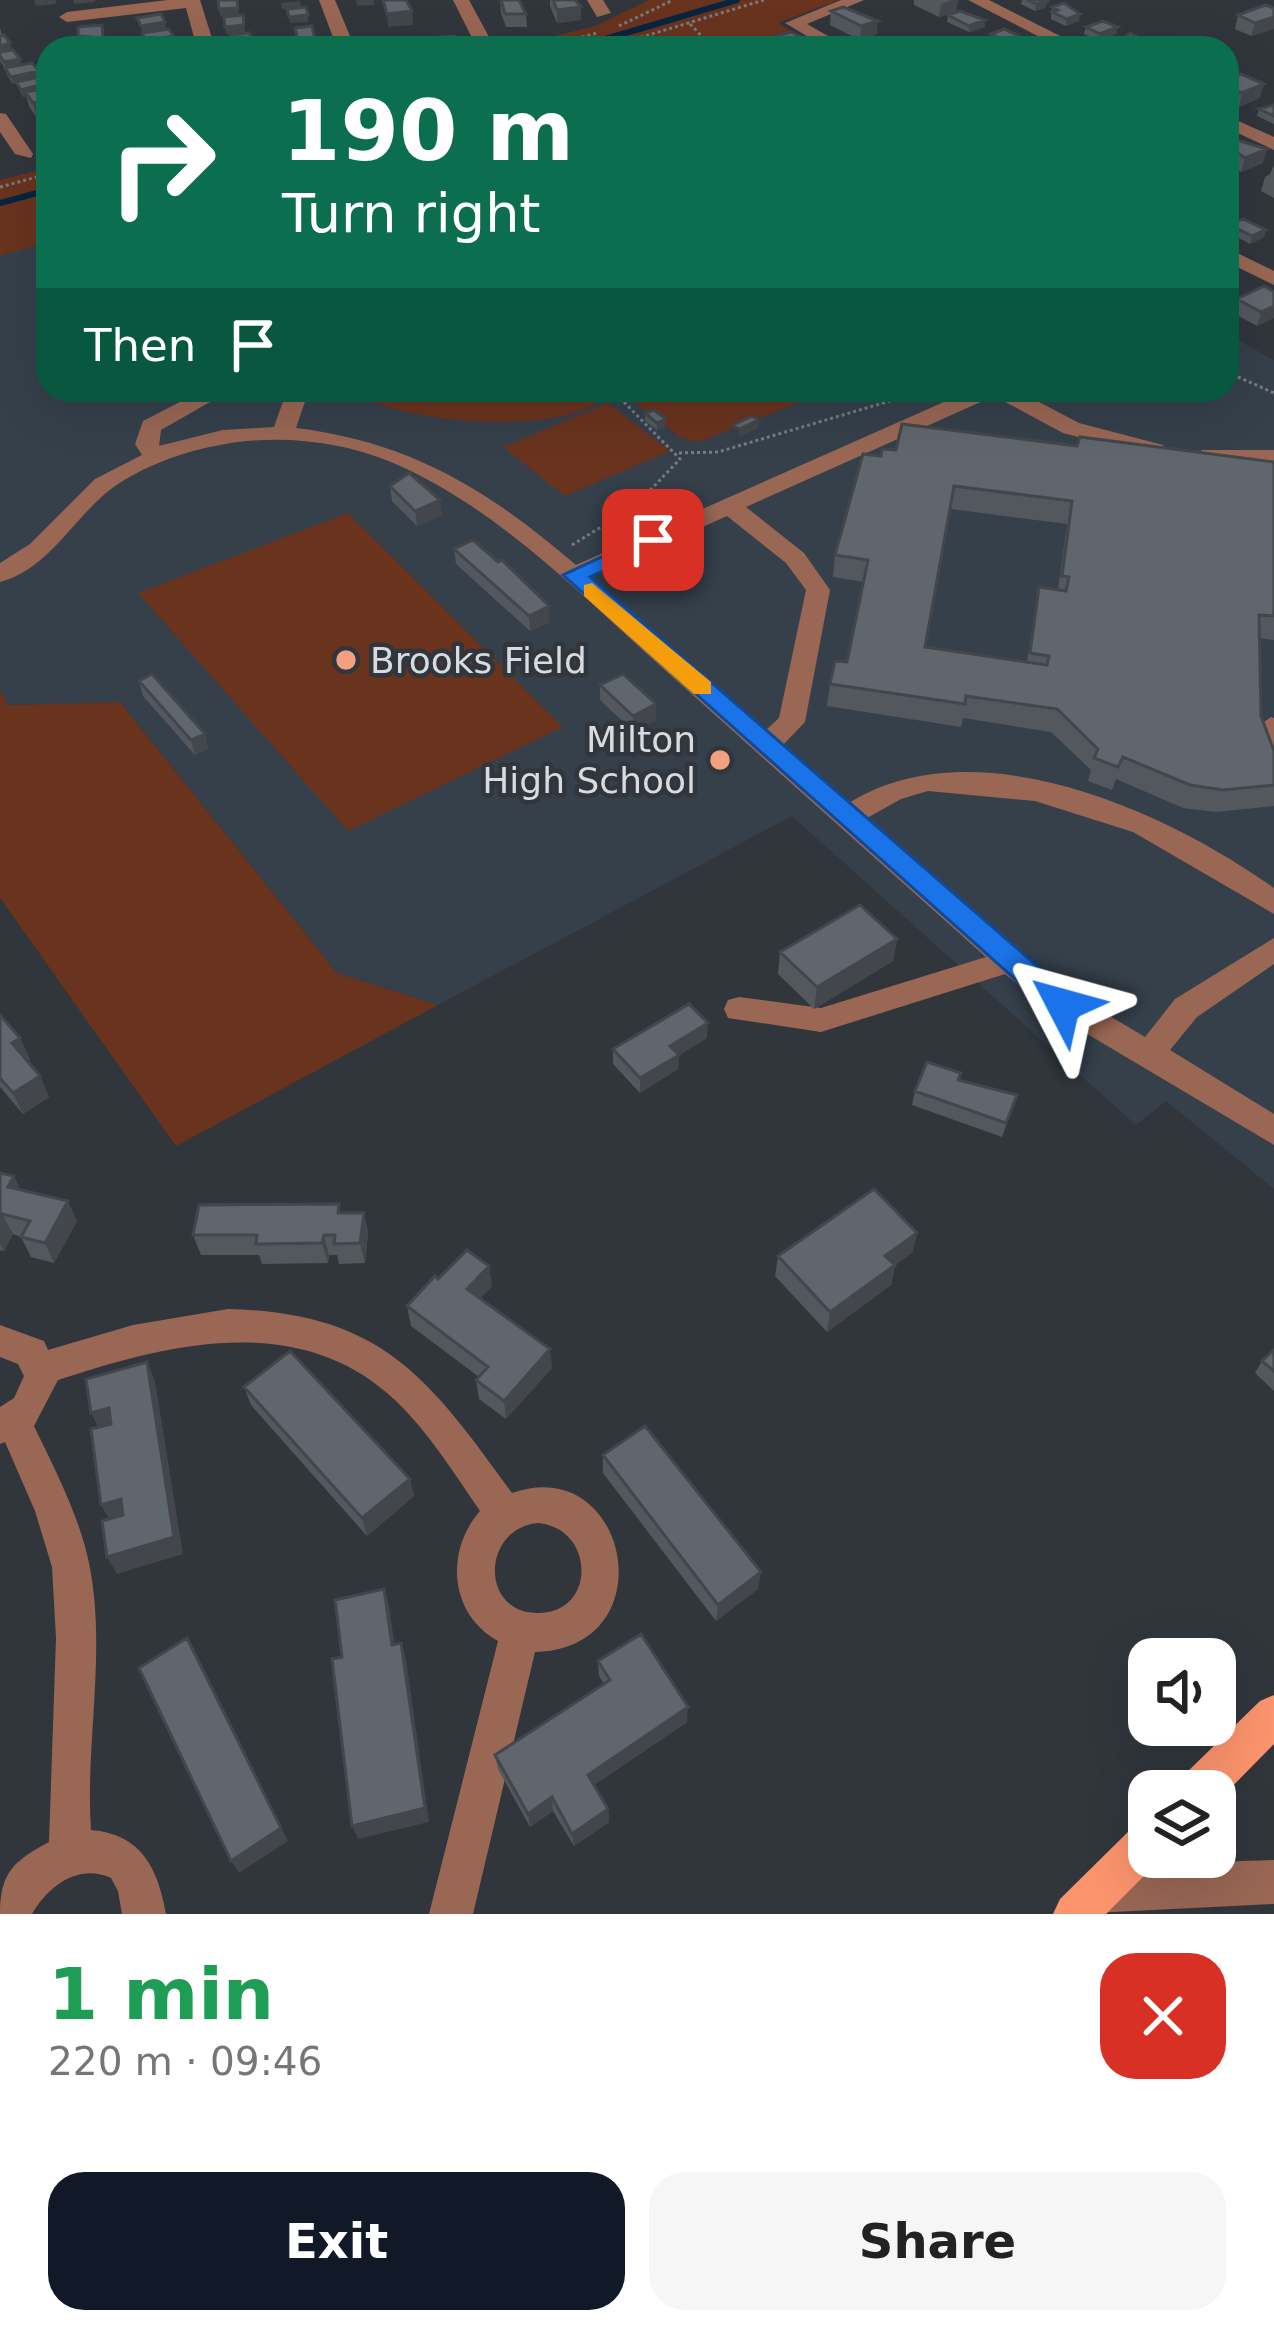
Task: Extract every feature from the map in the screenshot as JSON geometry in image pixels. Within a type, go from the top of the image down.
[{"type":"main road","points":[[1219,1770],[1274,1715]]},
{"type":"main road","points":[[1082,1907],[1128,1862]]},
{"type":"street","points":[[327,0],[341,36]]},
{"type":"street","points":[[461,0],[480,36]]},
{"type":"street","points":[[818,36],[793,22],[856,0]]},
{"type":"street","points":[[976,0],[1050,36]]},
{"type":"street","points":[[67,17],[192,1],[202,36]]},
{"type":"street","points":[[0,118],[24,154]]},
{"type":"street","points":[[1239,128],[1274,144]]},
{"type":"street","points":[[1239,258],[1268,269]]},
{"type":"street","points":[[1239,278],[1268,269]]},
{"type":"street","points":[[154,456],[145,438],[151,425],[196,402]]},
{"type":"street","points":[[284,433],[294,402]]},
{"type":"street","points":[[574,575],[962,402]]},
{"type":"street","points":[[1021,402],[1059,423],[1117,442],[1200,457],[1274,457]]},
{"type":"street","points":[[0,574],[38,549],[96,490],[154,456],[209,440],[284,433],[369,447],[425,468],[478,499],[574,575],[1063,1005],[1219,1089],[1274,1132]]},
{"type":"street","points":[[730,506],[795,558],[818,590],[819,606],[792,722],[767,746]]},
{"type":"street","points":[[848,816],[891,792],[920,783],[980,783],[1049,794],[1164,832],[1274,903]]},
{"type":"street","points":[[1150,1053],[1186,1008],[1274,949]]},
{"type":"street","points":[[739,1010],[821,1020],[1010,961]]},
{"type":"street","points":[[41,1369],[134,1341],[212,1325],[283,1325],[328,1336],[371,1358],[407,1387],[439,1423],[505,1516]]},
{"type":"street","points":[[0,1341],[24,1348],[41,1369],[37,1397],[7,1424],[64,1543],[73,1582],[77,1656],[68,1796],[71,1852]]},
{"type":"street","points":[[536,1505],[568,1511],[592,1533],[602,1561],[600,1583],[583,1612],[556,1629],[521,1630],[486,1609],[473,1578],[479,1544],[505,1516],[536,1505]]},
{"type":"street","points":[[451,1914],[521,1630]]},
{"type":"street","points":[[8,1914],[36,1872],[71,1852],[96,1851],[126,1865],[139,1884],[144,1914]]},
{"type":"street","points":[[1082,1907],[1180,1886],[1274,1882]]},
{"type":"path","points":[[648,36],[764,0]]},
{"type":"path","points":[[690,24],[702,36]]},
{"type":"path","points":[[0,187],[36,177]]},
{"type":"path","points":[[1239,377],[1274,393]]},
{"type":"path","points":[[623,402],[679,453],[718,452],[883,402]]},
{"type":"path","points":[[550,556],[635,506],[668,476],[679,453]]},
{"type":"shaded area","points":[[649,0],[839,0],[778,23],[791,31],[776,36],[555,36],[595,26]]},
{"type":"shaded area","points":[[36,171],[36,246],[0,256],[0,180]]},
{"type":"shaded area","name":"Milton High School","points":[[36,246],[36,402],[1239,402],[1239,341],[1274,360],[1274,1189],[1166,1101],[1136,1125],[792,816],[438,1005],[337,973],[120,702],[7,705],[0,690],[0,256]]},
{"type":"shaded area","points":[[373,402],[596,402],[561,417],[524,421],[483,422]]},
{"type":"shaded area","points":[[634,402],[799,402],[699,442],[681,438]]},
{"type":"shaded area","points":[[608,403],[670,451],[565,496],[503,447]]},
{"type":"shaded area","name":"Brooks Field","points":[[348,513],[563,727],[348,831],[138,593]]},
{"type":"shaded area","points":[[0,690],[8,705],[120,702],[337,973],[438,1005],[176,1146],[0,898]]},
{"type":"building","points":[[218,0],[237,0],[238,8],[219,9]]},
{"type":"building","points":[[383,0],[406,0],[412,11],[387,14]]},
{"type":"building","points":[[501,0],[519,0],[526,14],[505,14]]},
{"type":"building","points":[[553,0],[575,0],[581,7],[557,10]]},
{"type":"building","points":[[1064,3],[1080,14],[1067,19],[1052,12],[1058,10],[1052,7]]},
{"type":"building","points":[[1265,5],[1274,8],[1274,17],[1255,23],[1238,15]]},
{"type":"building","points":[[306,7],[308,15],[289,17],[287,9]]},
{"type":"building","points":[[843,7],[878,21],[861,26],[831,11]]},
{"type":"building","points":[[960,11],[985,20],[969,26],[948,15]]},
{"type":"building","points":[[161,14],[165,22],[141,26],[137,18]]},
{"type":"building","points":[[243,15],[244,25],[225,27],[224,17]]},
{"type":"building","points":[[1103,21],[1118,27],[1100,34],[1086,27]]},
{"type":"building","points":[[102,25],[103,36],[78,36],[78,27]]},
{"type":"building","points":[[312,26],[314,36],[297,36],[295,28]]},
{"type":"building","points":[[169,29],[173,36],[144,36]]},
{"type":"building","points":[[1004,29],[1019,36],[995,36],[991,34]]},
{"type":"building","points":[[13,50],[20,59],[4,62],[0,52]]},
{"type":"building","points":[[32,63],[36,72],[11,77],[5,68]]},
{"type":"building","points":[[1241,74],[1264,84],[1242,93]]},
{"type":"building","points":[[36,78],[36,86],[21,90],[16,82]]},
{"type":"building","points":[[1239,141],[1267,149],[1245,158],[1239,154]]},
{"type":"building","points":[[1239,221],[1266,230],[1252,236],[1239,230]]},
{"type":"building","points":[[1264,286],[1274,292],[1274,306],[1261,312],[1239,298]]},
{"type":"building","points":[[654,410],[666,419],[657,423],[645,413]]},
{"type":"building","points":[[752,416],[759,420],[739,429],[733,425]]},
{"type":"building","points":[[902,424],[1077,446],[1080,437],[1274,462],[1274,616],[1259,615],[1261,716],[1274,751],[1274,785],[1223,790],[1190,785],[1123,757],[1118,767],[1094,758],[1098,749],[1057,709],[966,696],[965,704],[830,684],[835,661],[847,662],[868,560],[835,555],[863,454],[881,456],[882,449],[896,450]],"holes":[[[954,486],[1072,501],[1062,576],[1069,577],[1066,591],[1039,587],[1030,653],[1049,656],[1047,665],[925,647]]]},
{"type":"building","points":[[409,473],[440,500],[415,511],[390,486]]},
{"type":"building","points":[[473,540],[498,562],[502,560],[549,606],[529,616],[454,549]]},
{"type":"building","points":[[152,674],[205,734],[191,740],[139,681]]},
{"type":"building","points":[[623,674],[656,704],[633,716],[600,685]]},
{"type":"building","points":[[860,905],[897,939],[817,987],[780,952]]},
{"type":"building","points":[[689,1004],[708,1023],[670,1046],[679,1055],[640,1078],[613,1049]]},
{"type":"building","points":[[0,1015],[20,1038],[12,1043],[40,1076],[13,1093],[0,1078]]},
{"type":"building","points":[[927,1062],[961,1073],[958,1080],[1017,1095],[1006,1123],[915,1091]]},
{"type":"building","points":[[0,1173],[14,1176],[8,1187],[68,1201],[45,1243],[21,1237],[30,1221],[2,1214],[0,1218]]},
{"type":"building","points":[[874,1189],[917,1233],[885,1256],[895,1265],[830,1312],[778,1256]]},
{"type":"building","points":[[339,1204],[338,1213],[364,1213],[360,1243],[334,1244],[335,1235],[324,1235],[322,1243],[256,1244],[257,1235],[193,1235],[199,1205]]},
{"type":"building","points":[[467,1250],[489,1266],[467,1289],[550,1349],[504,1401],[476,1380],[488,1367],[407,1306]]},
{"type":"building","points":[[1274,1350],[1274,1371],[1262,1361]]},
{"type":"building","points":[[290,1351],[410,1479],[362,1518],[244,1387]]},
{"type":"building","points":[[147,1362],[174,1537],[107,1557],[102,1521],[123,1515],[121,1499],[101,1505],[91,1429],[111,1424],[109,1408],[91,1413],[86,1379]]},
{"type":"building","points":[[645,1426],[761,1572],[718,1605],[603,1455]]},
{"type":"building","points":[[384,1589],[392,1645],[401,1643],[425,1808],[352,1826],[332,1659],[342,1657],[335,1600]]},
{"type":"building","points":[[641,1634],[688,1707],[588,1775],[608,1809],[572,1834],[552,1797],[528,1814],[495,1755],[610,1680],[598,1661]]},
{"type":"building","points":[[187,1638],[281,1828],[231,1861],[139,1668]]},
{"type":"waterway","points":[[616,36],[737,0]]},
{"type":"waterway","points":[[0,203],[36,193]]},
{"type":"slow traffic","points":[[592,590],[702,688]]},
{"type":"place","name":"Brooks Field","points":[[346,660]]},
{"type":"place","name":"Milton High School","points":[[720,760]]},
{"type":"route","points":[[653,540],[574,575],[1063,1005]]}]
